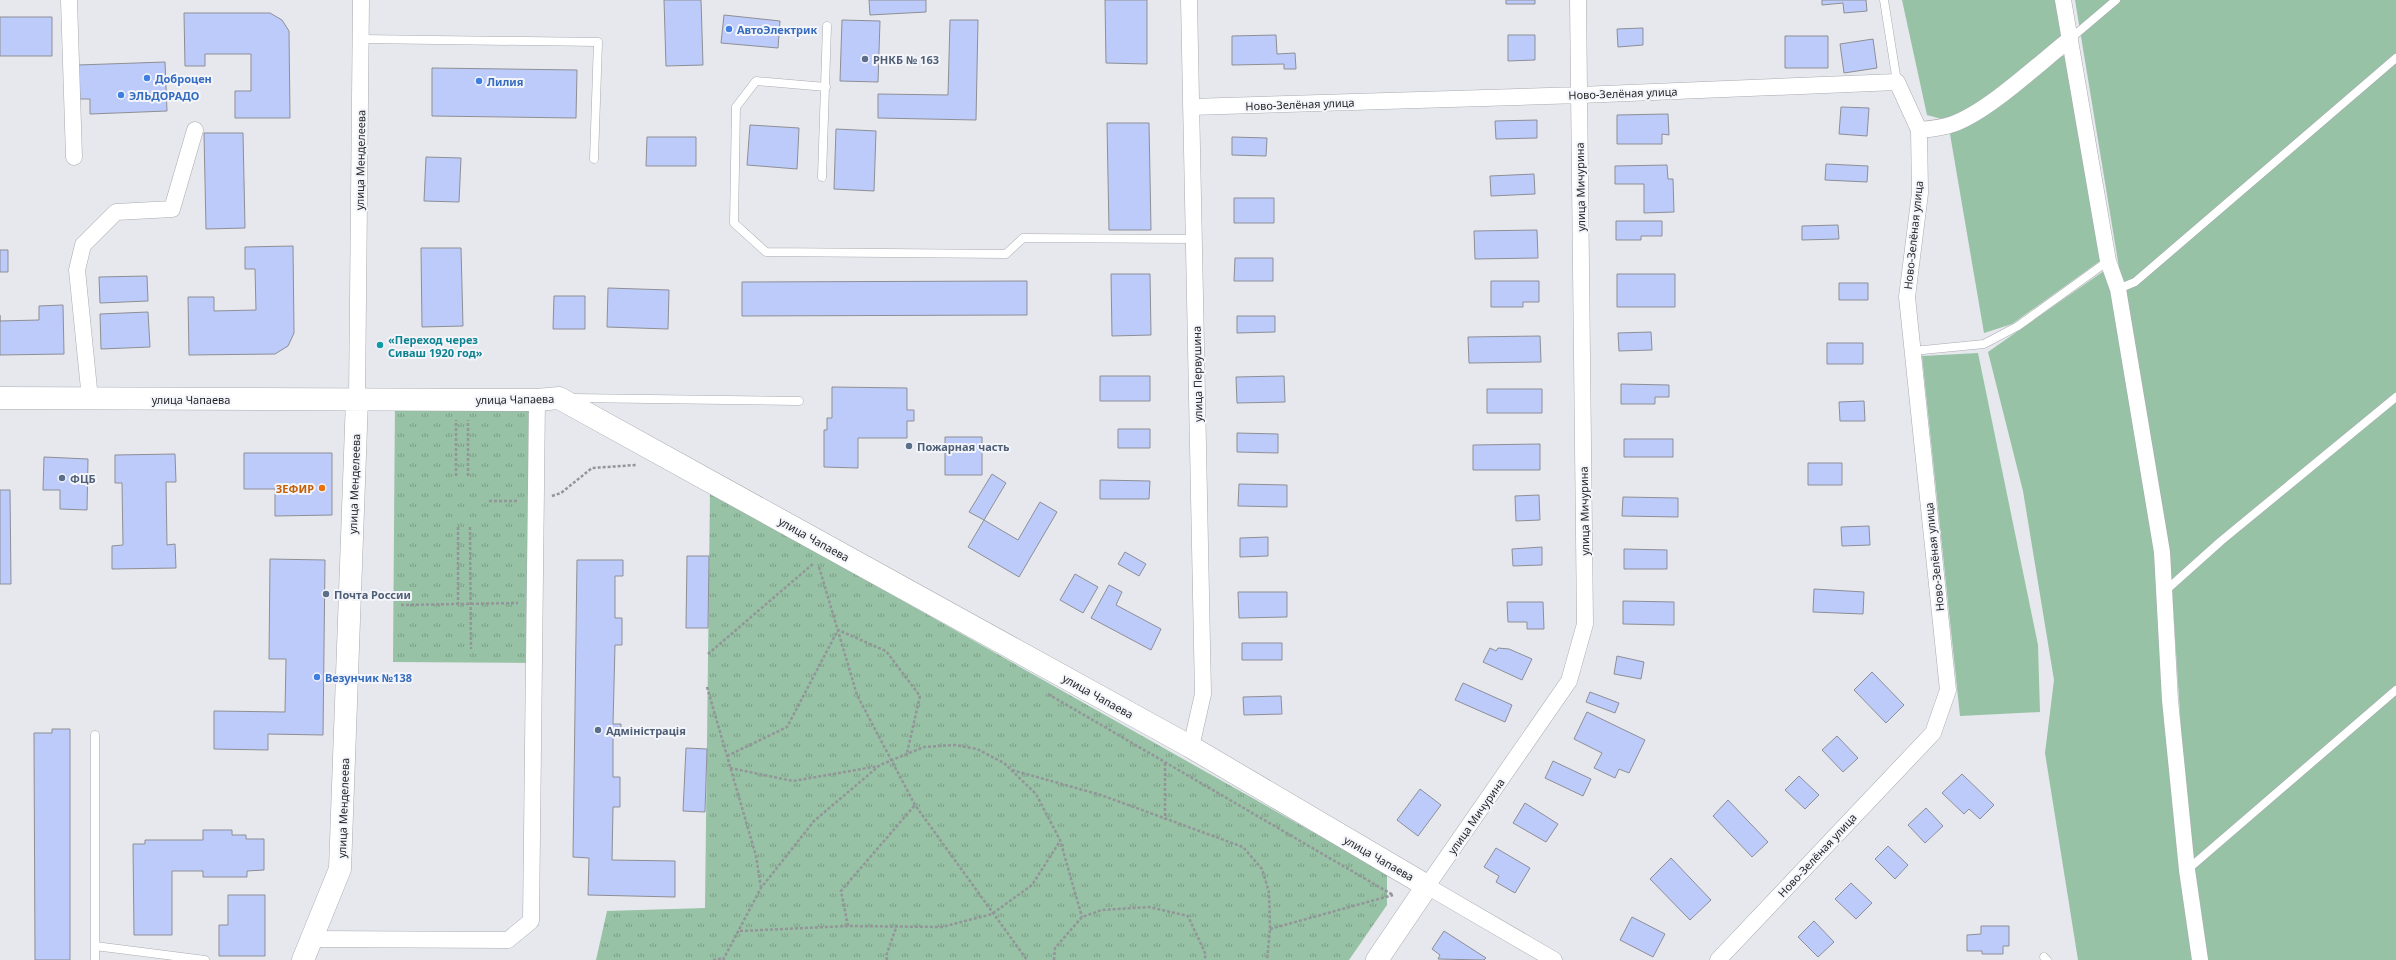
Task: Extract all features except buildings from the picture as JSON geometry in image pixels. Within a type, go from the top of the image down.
[{"type":"main road","name":"улица Чапаева","points":[[0,398],[537,400],[559,398],[1191,747],[1427,886]]},
{"type":"main road","name":"улица Менделеева","points":[[303,960],[340,869],[357,399]]},
{"type":"main road","name":"улица Мичурина","points":[[1377,960],[1427,886]]},
{"type":"street","points":[[69,0],[74,157]]},
{"type":"street","name":"улица Менделеева","points":[[357,399],[361,0]]},
{"type":"street","name":"улица Первушина","points":[[1189,0],[1203,694],[1191,747]]},
{"type":"street","name":"улица Мичурина","points":[[1427,886],[1569,681],[1585,624],[1578,0]]},
{"type":"street","points":[[2063,0],[2108,261],[2118,289],[2162,552],[2170,700],[2187,870],[2200,960]]},
{"type":"street","points":[[1919,130],[1952,125],[1969,117],[2002,94],[2070,39]]},
{"type":"street","name":"Ново-Зелёная улица","points":[[1191,107],[1580,95],[1897,82],[1919,130],[1920,193],[1907,297],[1948,690],[1933,733],[1718,960]]},
{"type":"street","points":[[90,398],[77,270],[83,245],[116,212],[172,209],[195,130]]},
{"type":"street","points":[[312,939],[508,940],[531,921],[536,603],[537,400]]},
{"type":"street","name":"улица Чапаева","points":[[1427,886],[1554,960]]},
{"type":"lane","points":[[1884,0],[1897,82]]},
{"type":"lane","points":[[2070,39],[2116,0]]},
{"type":"lane","points":[[822,177],[827,26]]},
{"type":"lane","points":[[361,39],[598,42],[594,159]]},
{"type":"lane","points":[[2118,289],[2135,282],[2396,58]]},
{"type":"lane","points":[[826,87],[756,81],[736,107],[734,223],[766,252],[1006,254],[1024,238],[1194,239]]},
{"type":"lane","points":[[1913,351],[1984,344],[2018,326],[2108,261]]},
{"type":"lane","points":[[2164,592],[2221,541],[2396,397]]},
{"type":"lane","points":[[559,398],[799,401]]},
{"type":"lane","points":[[2187,870],[2396,690]]},
{"type":"lane","points":[[95,735],[95,960]]},
{"type":"lane","points":[[95,946],[205,960]]},
{"type":"path","points":[[456,476],[462,399]]},
{"type":"path","points":[[462,399],[468,476]]},
{"type":"path","points":[[489,501],[537,501],[561,494],[592,468],[643,464]]},
{"type":"path","points":[[458,527],[458,603]]},
{"type":"path","points":[[470,527],[471,649]]},
{"type":"path","points":[[708,654],[817,560],[857,695],[891,760],[915,805],[992,914],[1027,960]]},
{"type":"path","points":[[401,605],[536,603]]},
{"type":"path","points":[[838,630],[886,651],[920,696],[907,754]]},
{"type":"path","points":[[727,756],[787,727],[838,630]]},
{"type":"path","points":[[707,687],[756,856],[761,888]]},
{"type":"path","points":[[1042,691],[1393,895],[1270,929]]},
{"type":"path","points":[[713,960],[724,959],[740,931],[761,888],[814,821],[880,766],[924,747],[955,745],[977,749],[1004,763],[1036,794],[1060,840],[1082,918]]},
{"type":"path","points":[[1165,762],[1165,820]]},
{"type":"path","points":[[730,768],[793,781],[880,766]]},
{"type":"path","points":[[1011,769],[1101,795],[1165,820],[1244,847],[1262,869],[1269,892],[1270,929],[1268,960]]},
{"type":"path","points":[[848,926],[841,891],[915,805]]},
{"type":"path","points":[[740,931],[896,925],[942,928],[992,914],[1032,885],[1060,840]]},
{"type":"path","points":[[1054,960],[1055,948],[1082,918],[1102,910],[1149,907],[1188,916],[1206,955],[1204,960]]},
{"type":"path","points":[[887,960],[886,956],[896,925]]},
{"type":"green space","points":[[1902,0],[2057,0],[2063,37],[1996,93],[1949,121],[1927,115]]},
{"type":"green space","points":[[2075,0],[2396,0],[2396,960],[2204,960],[2190,869],[2172,590]]},
{"type":"green space","points":[[2067,55],[2104,258],[2012,324],[1984,333],[1950,134],[1982,116],[2057,57]]},
{"type":"green space","points":[[2108,268],[2155,556],[2193,960],[2078,960],[2045,753],[2054,680],[2023,491],[1988,352]]},
{"type":"green space","points":[[1978,353],[2038,645],[2040,712],[1960,716],[1922,356]]},
{"type":"green space","points":[[395,399],[537,400],[536,663],[393,662]]},
{"type":"green space","points":[[710,492],[1387,874],[1387,905],[1349,960],[596,960],[607,911],[705,908]]},
{"type":"place","name":"АвтоЭлектрик","points":[[729,29]]},
{"type":"place","name":"РНКБ № 163","points":[[865,59]]},
{"type":"place","name":"Доброцен","points":[[147,78]]},
{"type":"place","name":"Лилия","points":[[479,81]]},
{"type":"place","name":"ЭЛЬДОРАДО","points":[[121,95]]},
{"type":"place","name":"«Переход через Сиваш 1920 год»","points":[[380,345]]},
{"type":"place","name":"Пожарная часть","points":[[909,446]]},
{"type":"place","name":"ФЦБ","points":[[62,478]]},
{"type":"place","name":"ЗЕФИР","points":[[322,488]]},
{"type":"place","name":"Почта России","points":[[326,594]]},
{"type":"place","name":"Везунчик №138","points":[[317,677]]},
{"type":"place","name":"Адміністрація","points":[[598,730]]}]
